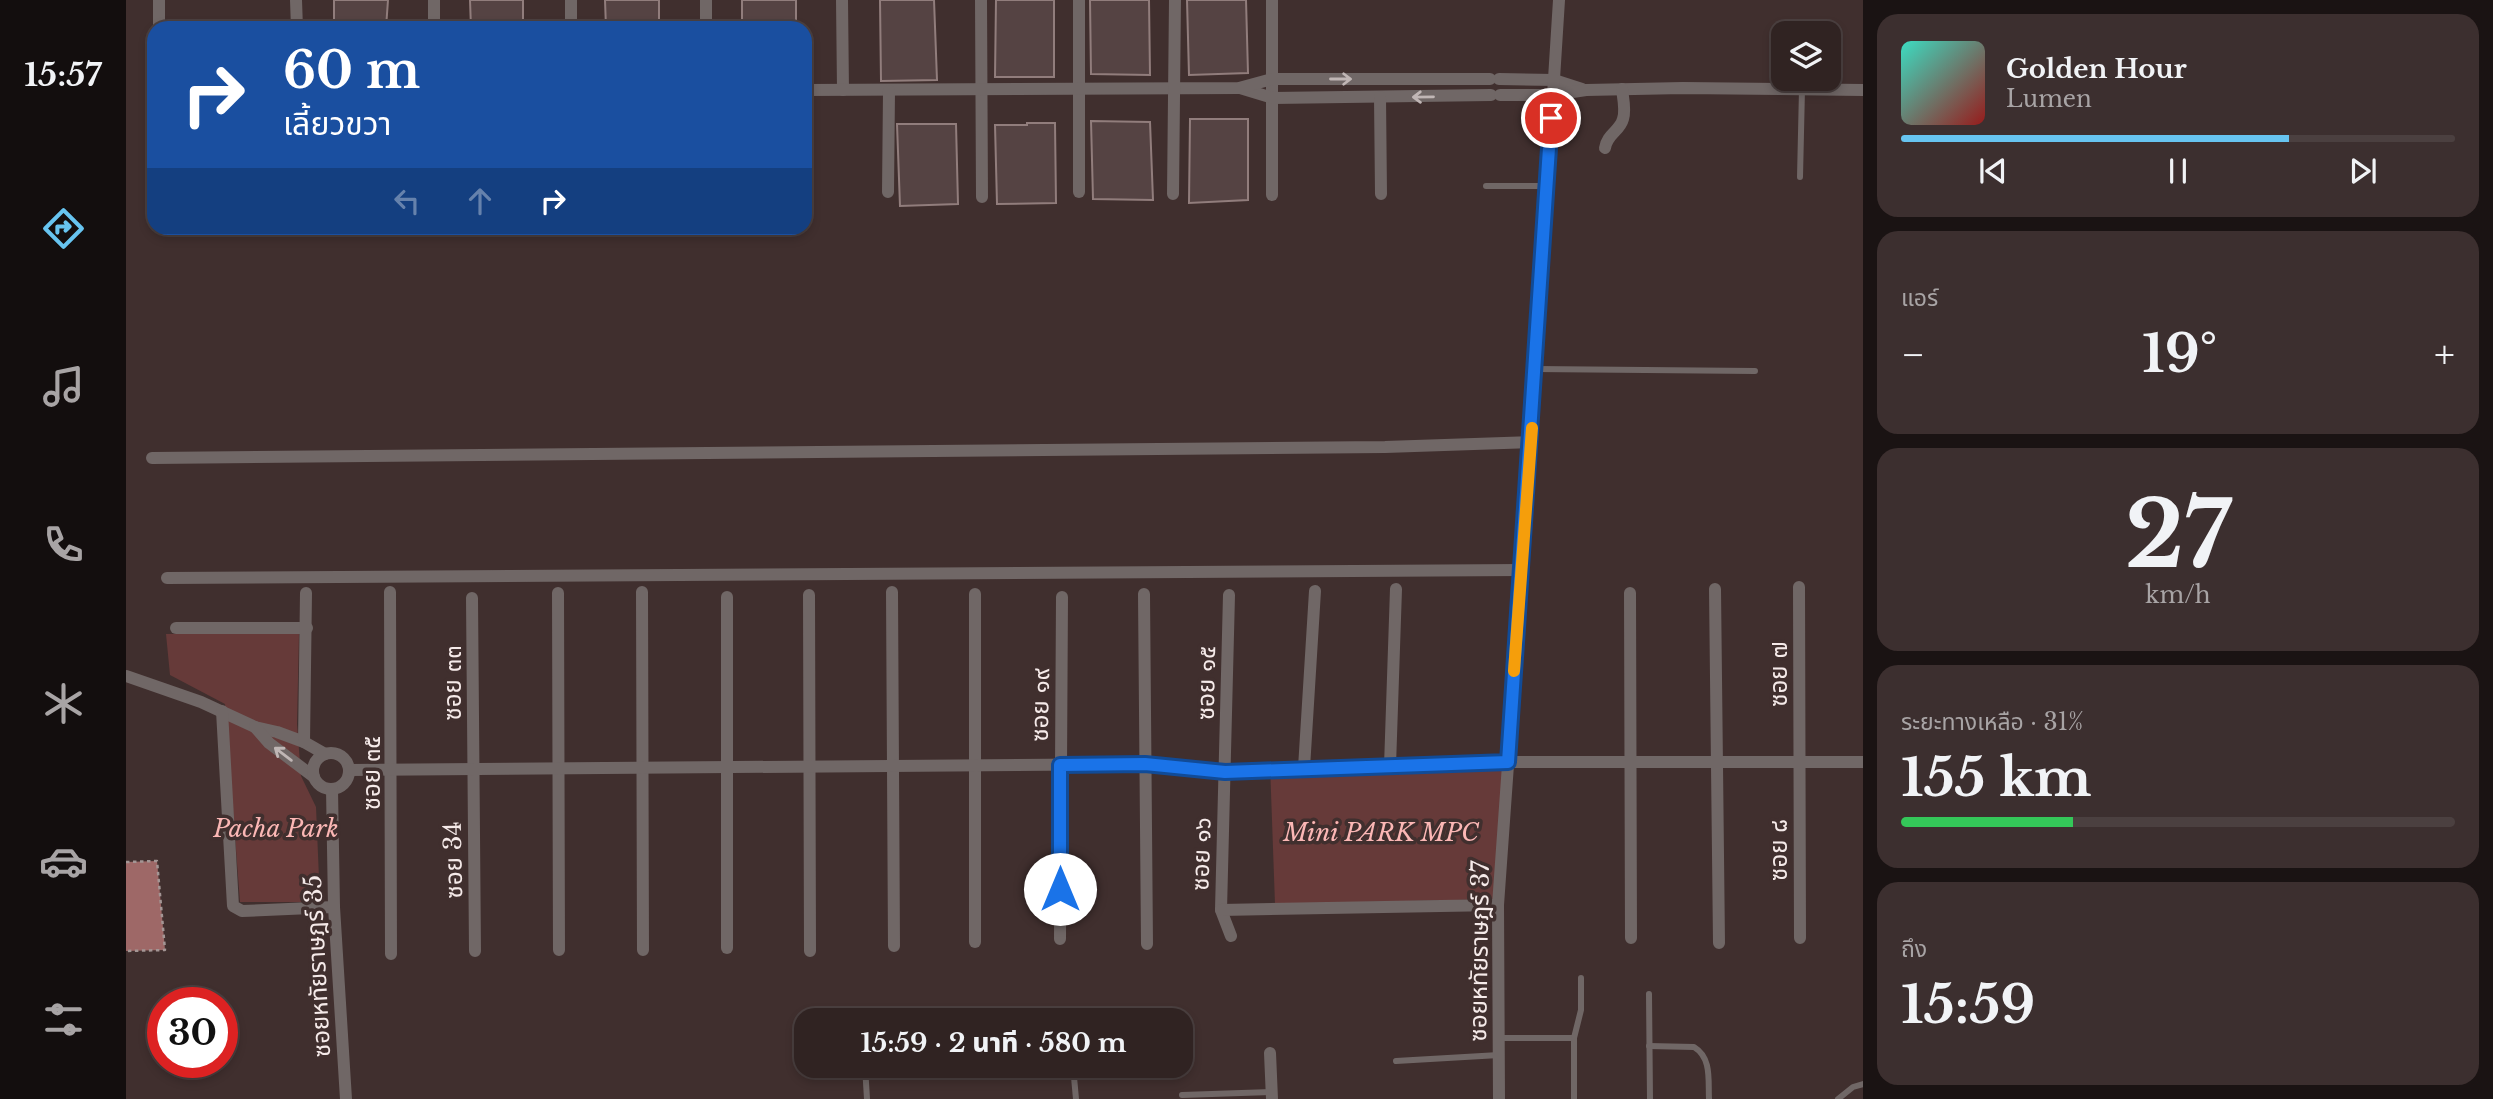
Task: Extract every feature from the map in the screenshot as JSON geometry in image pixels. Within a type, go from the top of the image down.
[{"type":"street","points":[[159,0],[159,21]]},
{"type":"street","points":[[296,0],[297,21]]},
{"type":"street","points":[[434,0],[435,21]]},
{"type":"street","points":[[571,0],[571,21]]},
{"type":"street","points":[[706,0],[706,21]]},
{"type":"street","points":[[842,0],[843,90]]},
{"type":"street","points":[[981,0],[982,197]]},
{"type":"street","points":[[1079,0],[1079,192]]},
{"type":"street","points":[[1173,194],[1175,0]]},
{"type":"street","points":[[1272,0],[1272,195]]},
{"type":"street","name":"ซอยหทัยราษฎร์ 37","points":[[1499,1099],[1497,905],[1531,442],[1559,0]]},
{"type":"street","points":[[812,90],[1239,88],[1272,79],[1554,80],[1586,90]]},
{"type":"street","points":[[1239,88],[1273,98],[1553,95],[1586,90],[1622,89],[1771,89]]},
{"type":"street","points":[[1605,148],[1608,136],[1623,120],[1622,89]]},
{"type":"street","points":[[1841,90],[1863,90]]},
{"type":"street","points":[[888,192],[889,91]]},
{"type":"street","points":[[1380,97],[1381,194]]},
{"type":"street","points":[[152,457],[1371,447],[1531,442]]},
{"type":"street","points":[[167,578],[1522,570]]},
{"type":"street","name":"ซอย ๗","points":[[1798,587],[1798,762]]},
{"type":"street","points":[[1390,766],[1396,589]]},
{"type":"street","points":[[1715,589],[1719,943]]},
{"type":"street","points":[[1304,768],[1315,591]]},
{"type":"street","name":"ซอย ๓๕","points":[[390,592],[391,954]]},
{"type":"street","points":[[642,592],[642,950]]},
{"type":"street","points":[[892,592],[894,946]]},
{"type":"street","points":[[304,742],[306,593]]},
{"type":"street","points":[[558,593],[559,950]]},
{"type":"street","points":[[1630,593],[1631,938]]},
{"type":"street","points":[[975,594],[975,942]]},
{"type":"street","points":[[1144,594],[1147,944]]},
{"type":"street","points":[[809,596],[810,951]]},
{"type":"street","name":"ซอย ๑๕","points":[[1225,772],[1229,596]]},
{"type":"street","points":[[727,597],[727,948]]},
{"type":"street","name":"ซอย ๑๙","points":[[1060,939],[1062,597]]},
{"type":"street","name":"ซอย ๓๓","points":[[472,598],[473,768]]},
{"type":"street","points":[[176,628],[307,628]]},
{"type":"street","points":[[126,676],[168,689],[255,727],[304,742],[325,754],[341,755],[348,764],[349,776],[342,785],[332,789],[321,786],[314,777],[269,743],[255,727]]},
{"type":"street","points":[[222,711],[233,906],[242,911],[334,906]]},
{"type":"street","points":[[314,777],[314,766],[325,754]]},
{"type":"street","points":[[349,770],[1145,764],[1225,772],[1508,762],[1863,762]]},
{"type":"street","name":"ซอย ๘","points":[[1798,762],[1800,938]]},
{"type":"street","name":"ซอย 34","points":[[473,768],[475,951]]},
{"type":"street","name":"ซอย ๑๖","points":[[1225,772],[1221,910],[1231,936]]},
{"type":"street","name":"ซอยหทัยราษฎร์ 35","points":[[332,789],[334,906],[346,1099]]},
{"type":"street","points":[[1221,910],[1497,905]]},
{"type":"street","points":[[1269,1053],[1272,1095]]},
{"type":"lane","points":[[1800,177],[1801,91]]},
{"type":"lane","points":[[1486,186],[1547,186]]},
{"type":"lane","points":[[1535,369],[1755,371]]},
{"type":"lane","points":[[1574,1099],[1574,1038],[1581,1010],[1581,978]]},
{"type":"lane","points":[[1649,994],[1650,1099]]},
{"type":"lane","points":[[1499,1038],[1574,1038]]},
{"type":"lane","points":[[1649,1046],[1694,1047],[1700,1051],[1707,1060],[1709,1099]]},
{"type":"lane","points":[[1396,1060],[1499,1055]]},
{"type":"lane","points":[[866,1078],[867,1099]]},
{"type":"lane","points":[[1074,1078],[1076,1099]]},
{"type":"lane","points":[[1838,1099],[1853,1087],[1863,1084]]},
{"type":"lane","points":[[1182,1095],[1272,1095]]},
{"type":"path","points":[[126,862],[157,861],[165,950],[126,951]]},
{"type":"green space","name":"Pacha Park","points":[[299,633],[297,724],[301,776],[316,807],[320,902],[240,902],[225,704],[170,675],[166,634]]},
{"type":"green space","name":"Mini PARK MPC","points":[[1504,763],[1498,899],[1275,904],[1270,764]]},
{"type":"shaded area","points":[[157,861],[165,950],[126,951],[126,862]]},
{"type":"building","points":[[334,0],[388,0],[386,21],[334,21]]},
{"type":"building","points":[[470,0],[523,0],[523,21],[471,21]]},
{"type":"building","points":[[605,0],[659,0],[659,21],[606,21]]},
{"type":"building","points":[[742,0],[796,0],[796,21],[742,21]]},
{"type":"building","points":[[880,0],[934,0],[937,80],[881,81]]},
{"type":"building","points":[[996,0],[1054,0],[1054,77],[995,77]]},
{"type":"building","points":[[1090,0],[1149,0],[1150,75],[1091,74]]},
{"type":"building","points":[[1187,0],[1246,0],[1248,73],[1189,75]]},
{"type":"building","points":[[1190,119],[1248,119],[1248,200],[1189,203]]},
{"type":"building","points":[[1091,121],[1150,122],[1153,200],[1093,199]]},
{"type":"building","points":[[1055,123],[1056,203],[997,204],[995,125]]},
{"type":"building","points":[[897,124],[956,124],[958,204],[900,206]]},
{"type":"slow traffic","points":[[1514,671],[1532,428]]},
{"type":"route","points":[[1060,889],[1060,765],[1145,764],[1225,772],[1508,762],[1551,118]]}]
